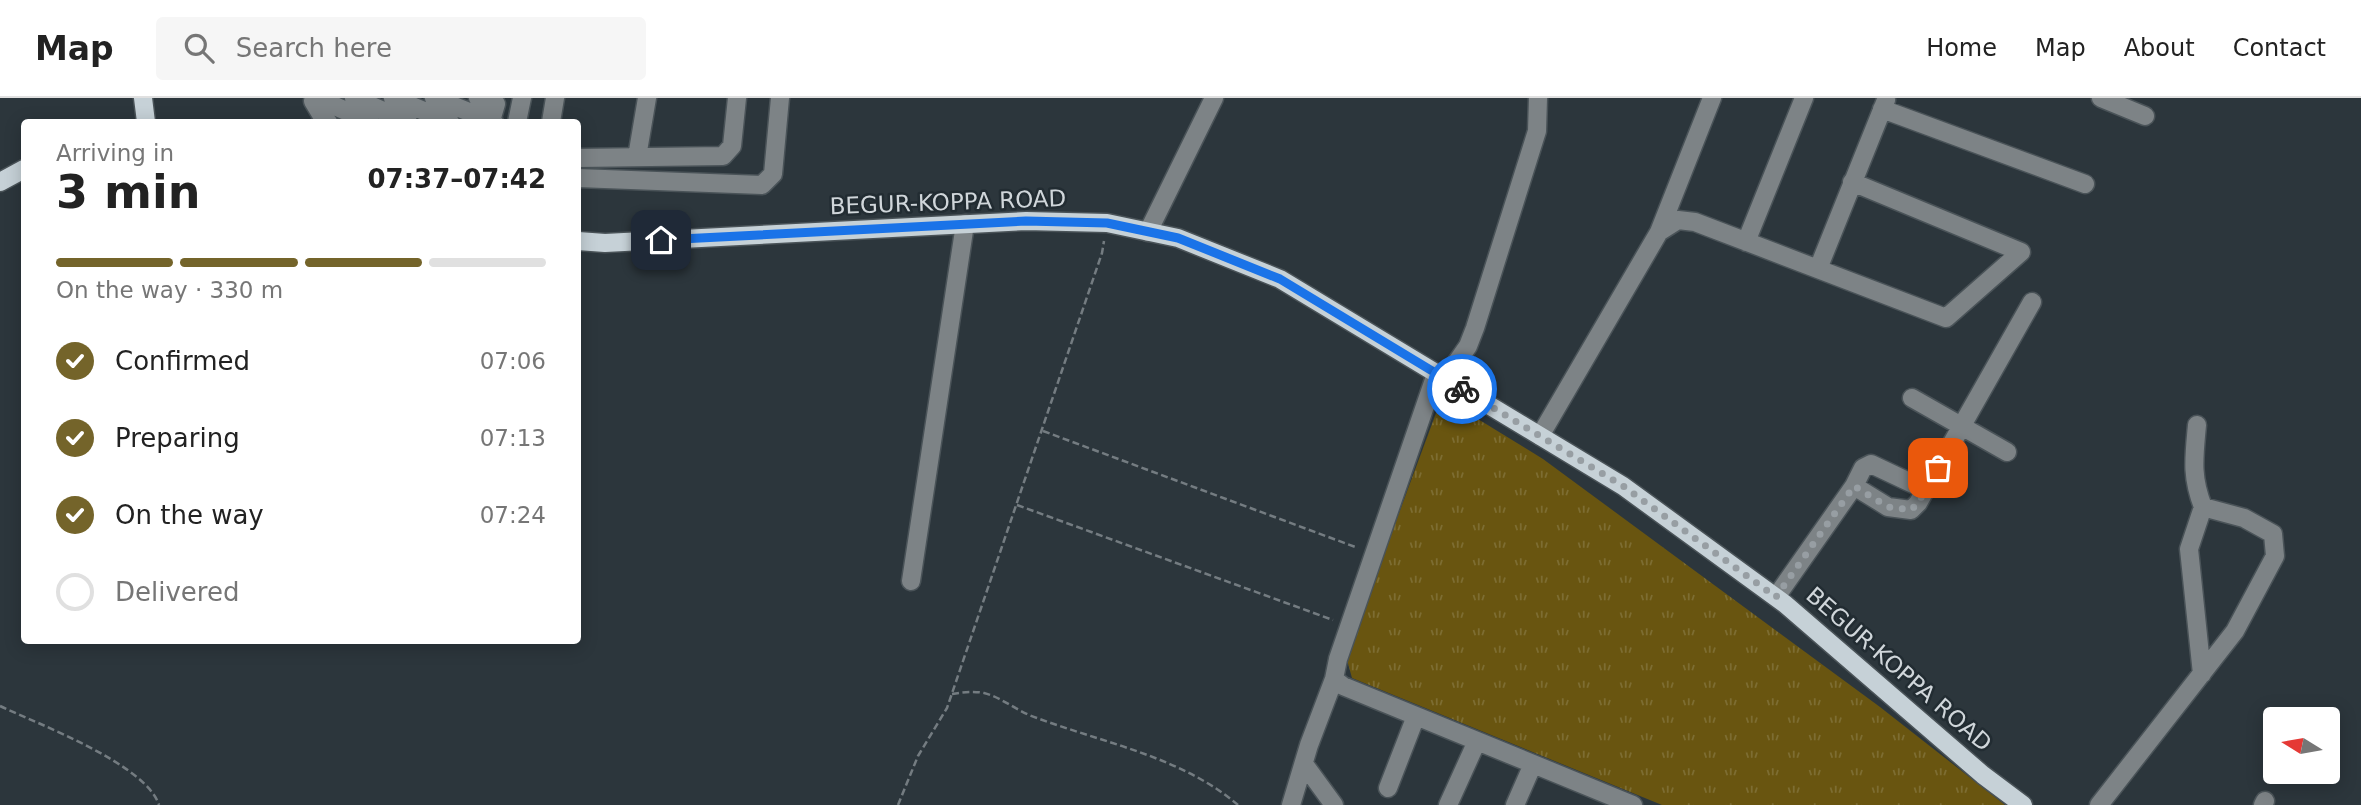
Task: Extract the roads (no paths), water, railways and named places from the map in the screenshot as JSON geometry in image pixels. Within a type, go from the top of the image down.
[{"type":"main road","points":[[143,98],[146,119]]},
{"type":"main road","points":[[0,182],[21,171]]},
{"type":"main road","name":"BEGUR-KOPPA ROAD","points":[[581,241],[606,243],[1026,221],[1107,223],[1178,238],[1280,279],[1623,486],[1776,597],[1983,775],[2023,805]]},
{"type":"street","points":[[314,98],[324,119]]},
{"type":"street","points":[[323,98],[322,100],[363,119]]},
{"type":"street","points":[[354,98],[438,119]]},
{"type":"street","points":[[434,98],[486,119]]},
{"type":"street","points":[[478,98],[496,104],[494,119]]},
{"type":"street","points":[[518,119],[522,98]]},
{"type":"street","points":[[552,119],[555,98]]},
{"type":"street","points":[[636,158],[648,98]]},
{"type":"street","points":[[581,158],[723,156],[732,146],[737,98]]},
{"type":"street","points":[[581,178],[762,185],[773,174],[780,98]]},
{"type":"street","points":[[1148,232],[1214,98]]},
{"type":"street","points":[[1291,805],[1374,554],[1440,377],[1468,346],[1475,328],[1537,131],[1538,98]]},
{"type":"street","points":[[1540,436],[1659,232],[1712,98]]},
{"type":"street","points":[[1746,242],[1804,98]]},
{"type":"street","points":[[2101,98],[2145,116]]},
{"type":"street","points":[[1818,269],[1884,104],[2085,184]]},
{"type":"street","points":[[1659,232],[1678,219],[1695,222],[1946,318],[2021,253],[1852,182]]},
{"type":"street","points":[[911,581],[965,224]]},
{"type":"street","points":[[1854,486],[1888,507],[1911,510],[1926,490],[2032,302]]},
{"type":"street","points":[[1912,398],[2007,452]]},
{"type":"street","points":[[2197,425],[2195,485],[2203,507],[2189,549],[2202,674]]},
{"type":"street","points":[[1776,597],[1854,486],[1863,468],[1871,464],[1926,490]]},
{"type":"street","points":[[2099,805],[2235,631],[2275,556],[2273,534],[2244,518],[2203,507]]},
{"type":"street","points":[[1334,678],[1343,685],[1533,764],[1600,799],[1633,805]]},
{"type":"street","points":[[1388,788],[1416,716]]},
{"type":"street","points":[[1448,805],[1477,741]]},
{"type":"street","points":[[1304,764],[1334,805]]},
{"type":"street","points":[[1515,805],[1533,764]]}]
